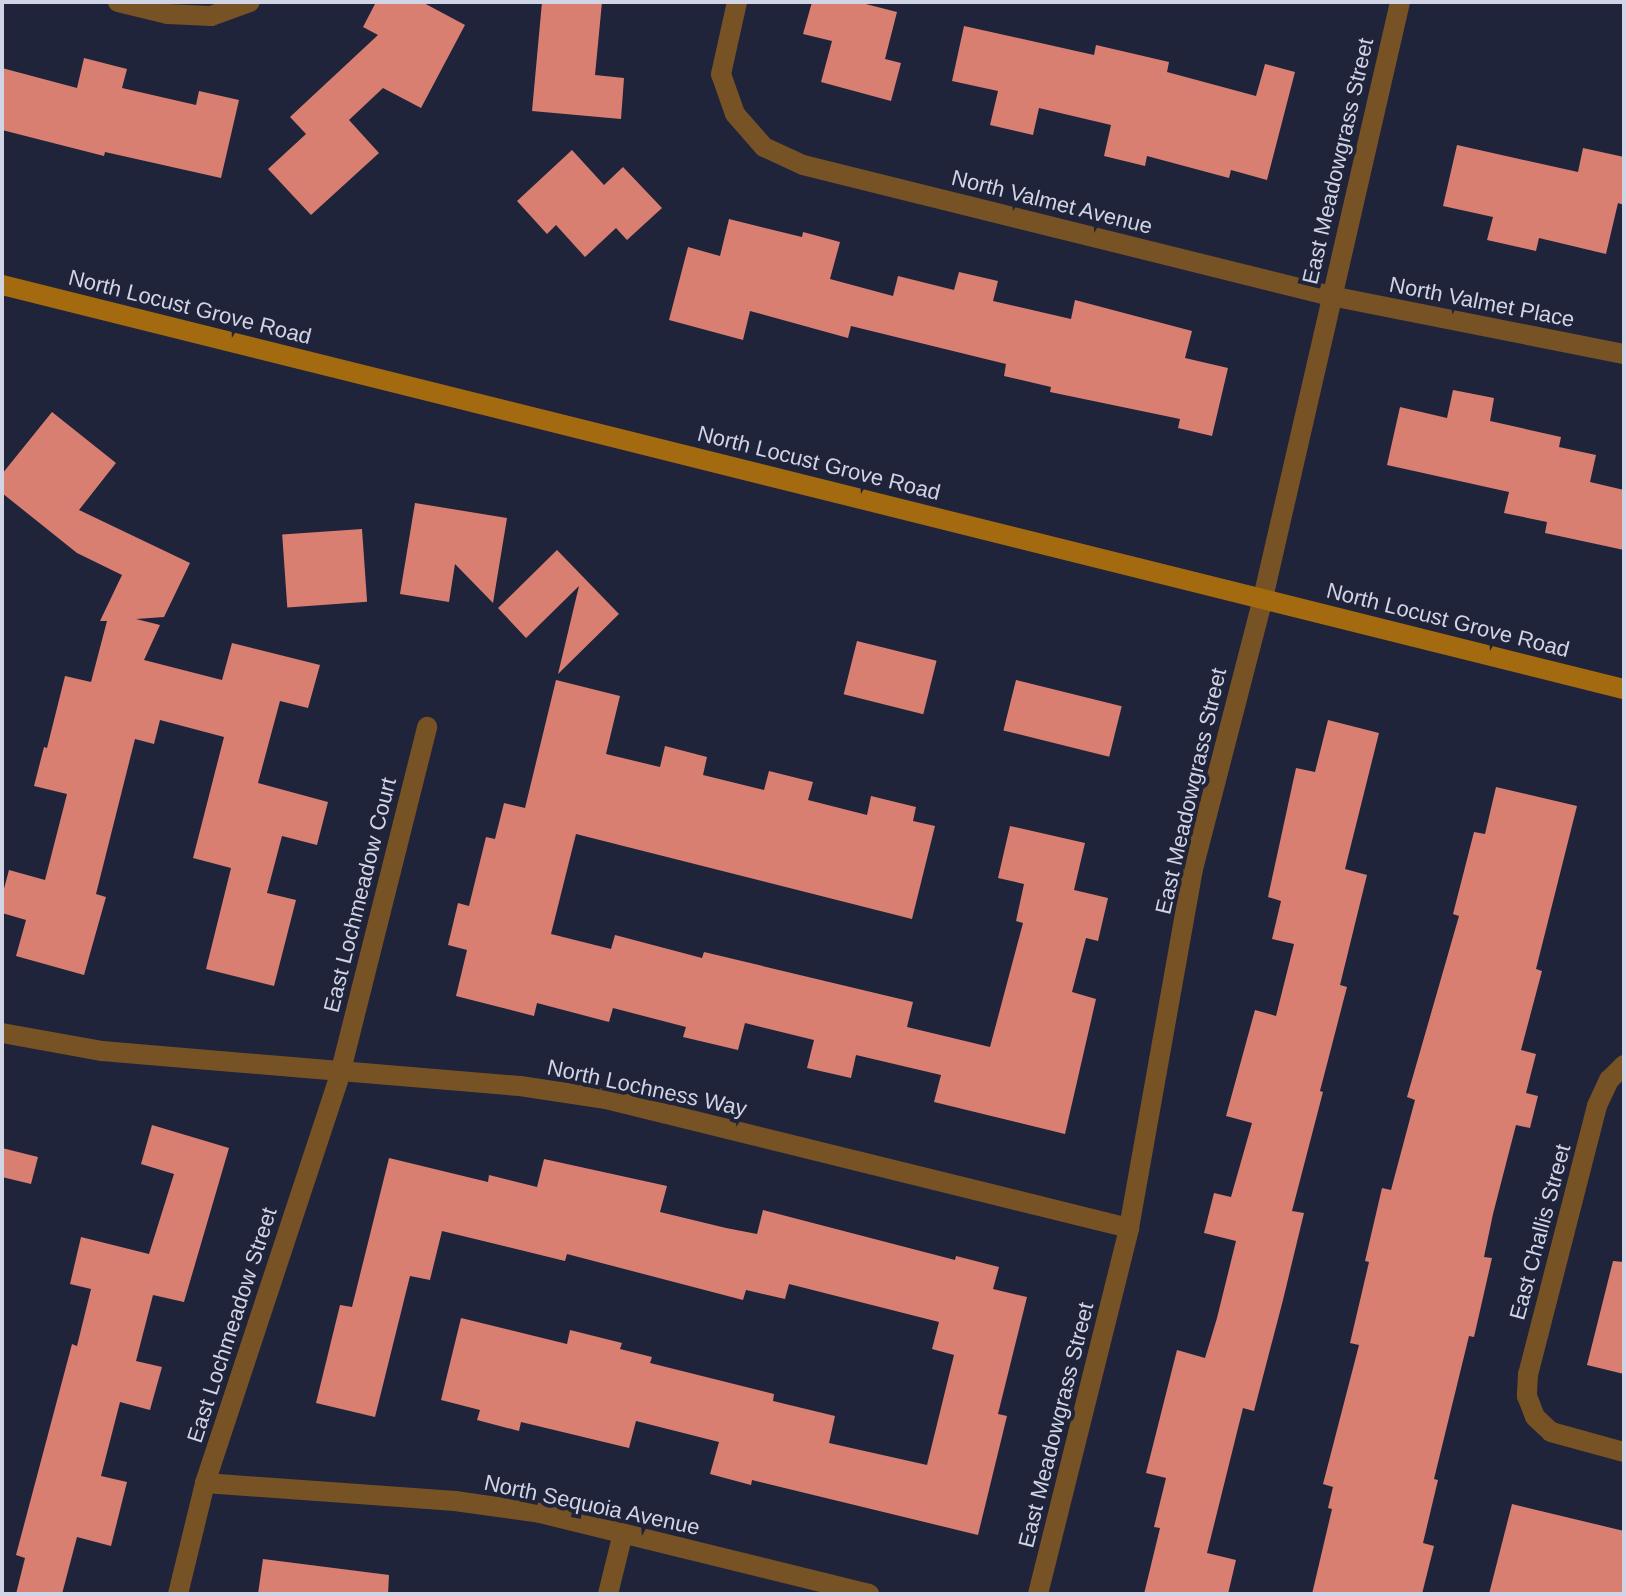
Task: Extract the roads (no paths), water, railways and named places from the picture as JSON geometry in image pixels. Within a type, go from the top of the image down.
[{"type":"main road","name":"North Locust Grove Road","points":[[2,285],[1624,689]]},
{"type":"street","points":[[118,2],[168,14],[211,16],[250,2]]},
{"type":"street","name":"North Valmet Avenue","points":[[737,2],[721,74],[735,114],[764,147],[803,165],[1331,296]]},
{"type":"street","name":"East Meadowgrass Street","points":[[1038,1594],[1129,1228],[1193,869],[1263,598],[1400,2]]},
{"type":"street","name":"North Valmet Place","points":[[1331,296],[1624,354]]},
{"type":"street","name":"East Lochmeadow Court","points":[[340,1074],[427,727]]},
{"type":"street","name":"North Lochness Way","points":[[2,1033],[102,1051],[340,1074],[520,1086],[606,1099],[1129,1228]]},
{"type":"street","name":"East Challis Street","points":[[1624,1065],[1609,1080],[1597,1106],[1528,1374],[1527,1396],[1535,1417],[1551,1432],[1624,1452]]},
{"type":"street","name":"East Lochmeadow Street","points":[[178,1594],[205,1483],[340,1074]]},
{"type":"street","name":"North Sequoia Avenue","points":[[205,1483],[455,1501],[540,1513],[869,1594]]},
{"type":"street","points":[[608,1594],[623,1533]]}]
